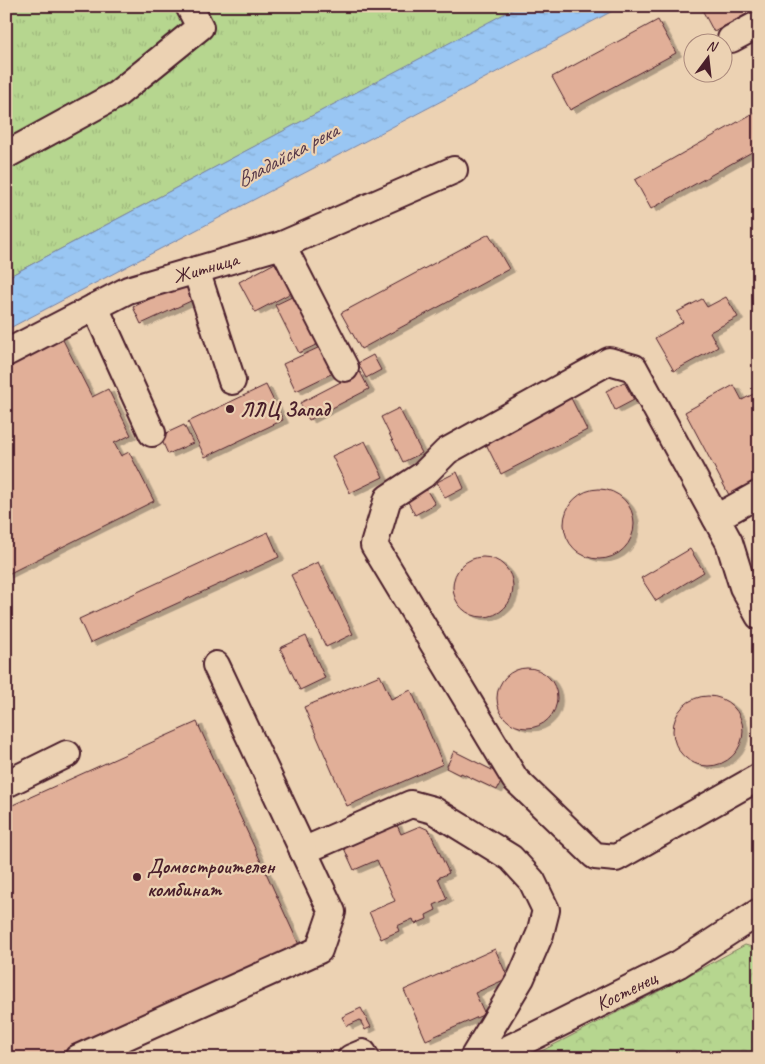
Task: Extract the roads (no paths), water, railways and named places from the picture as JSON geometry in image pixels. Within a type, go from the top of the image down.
[{"type":"street","points":[[6,155],[116,95],[200,27],[189,6]]},
{"type":"street","points":[[732,38],[759,24]]},
{"type":"street","name":"Житница","points":[[6,353],[128,290],[282,246],[454,170]]},
{"type":"street","points":[[282,246],[345,368]]},
{"type":"street","points":[[196,270],[232,381]]},
{"type":"street","points":[[95,307],[152,433]]},
{"type":"street","points":[[759,616],[743,587],[729,542],[634,368],[608,361],[447,451],[423,475],[388,498],[374,545],[515,779],[595,856],[616,858],[759,777]]},
{"type":"street","points":[[716,518],[759,494]]},
{"type":"street","points":[[78,1058],[318,950],[332,912],[216,664]]},
{"type":"street","points":[[6,784],[67,754]]},
{"type":"street","points":[[303,851],[411,804],[433,810],[511,858],[532,880],[546,910],[540,934],[520,978],[474,1058]]},
{"type":"street","name":"Костенец","points":[[490,1058],[679,964],[759,912]]},
{"type":"street","points":[[351,1058],[363,1053],[366,1058]]},
{"type":"water","name":"Владайска река","points":[[519,6],[622,6],[6,330],[6,278]]},
{"type":"place","name":"ЛЛЦ Запад","points":[[230,409]]},
{"type":"place","name":"Домостроителен комбинат","points":[[137,877]]}]
